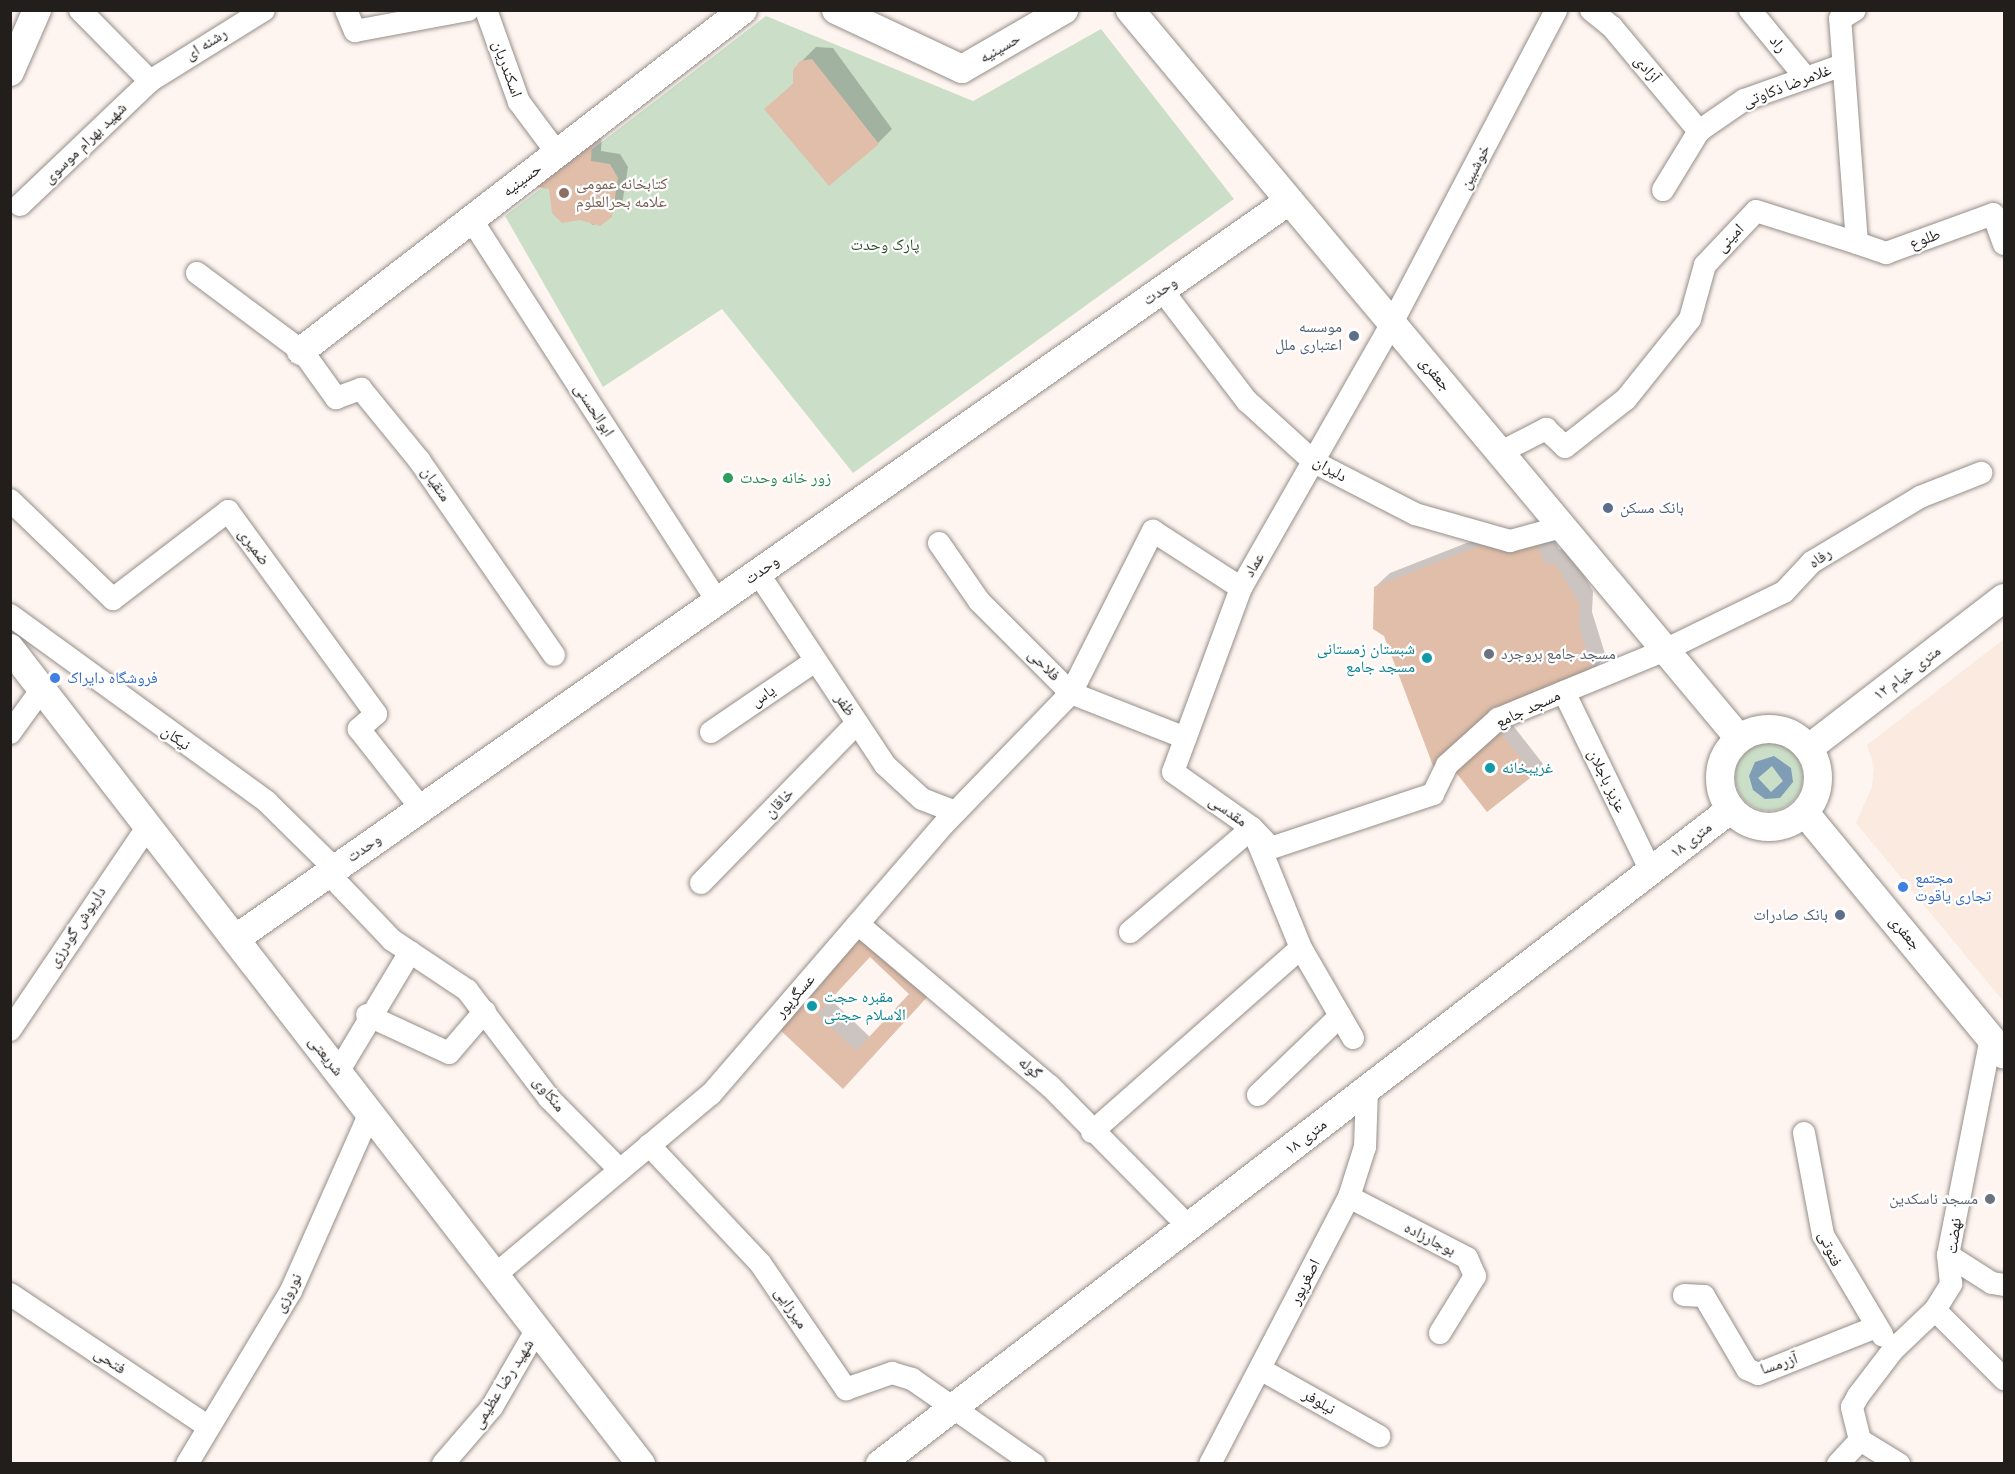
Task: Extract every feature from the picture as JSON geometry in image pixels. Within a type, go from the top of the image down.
[{"type":"street","points":[[10,72],[37,10]]},
{"type":"street","points":[[80,10],[150,81]]},
{"type":"street","name":"رشنه ای","points":[[150,81],[264,10]]},
{"type":"street","points":[[346,10],[355,31],[468,10]]},
{"type":"street","name":"اسکندریان","points":[[486,10],[519,102],[557,153]]},
{"type":"street","name":"حسینیه","points":[[301,351],[743,10]]},
{"type":"street","name":"حسینیه","points":[[836,10],[962,69],[1064,10]]},
{"type":"street","name":"جعفری","points":[[1130,10],[1739,738]]},
{"type":"street","name":"خوشبین","points":[[1392,323],[1556,10]]},
{"type":"street","name":"آزادی","points":[[1591,10],[1612,27],[1699,131]]},
{"type":"street","name":"راد","points":[[1750,10],[1806,78]]},
{"type":"street","points":[[1855,10],[1840,20],[1857,243]]},
{"type":"street","name":"غلامرضا ذکاوتی","points":[[1663,190],[1699,131],[1744,100],[1843,65]]},
{"type":"street","name":"شهید بهرام موسوی","points":[[20,205],[150,81]]},
{"type":"street","name":"وحدت","points":[[235,939],[1289,201]]},
{"type":"street","name":"امینی","points":[[1501,452],[1546,429],[1565,447],[1626,399],[1690,319],[1705,265],[1756,211],[1857,243]]},
{"type":"street","name":"طلوع","points":[[1857,243],[1886,253],[1993,214],[2004,244]]},
{"type":"street","name":"ابوالحسنی","points":[[471,219],[717,602]]},
{"type":"street","points":[[197,273],[301,351]]},
{"type":"street","name":"دلیران","points":[[1162,290],[1247,401],[1314,462],[1414,514],[1510,541],[1562,527]]},
{"type":"street","name":"عماد","points":[[1071,693],[1153,531],[1241,588],[1392,323]]},
{"type":"street","name":"متقیان","points":[[301,351],[336,399],[361,389],[419,460],[554,655]]},
{"type":"street","name":"رفاه","points":[[1665,650],[1784,592],[1812,562],[1920,497],[1981,473]]},
{"type":"street","name":"ضمیری","points":[[10,500],[114,599],[228,511],[376,714],[359,729],[421,808]]},
{"type":"street","name":"فلاحی","points":[[939,543],[979,601],[1071,693],[1186,738]]},
{"type":"street","name":"ظفر","points":[[758,573],[885,765],[922,799],[956,812]]},
{"type":"street","name":"مقدسی","points":[[1241,588],[1173,772],[1252,828],[1301,948],[1353,1038]]},
{"type":"street","name":"۱۲ متری خیام","points":[[1809,748],[2004,598]]},
{"type":"street","name":"نیکان","points":[[10,615],[267,802],[332,871]]},
{"type":"street","name":"شریعتی","points":[[10,648],[641,1464]]},
{"type":"street","name":"مسجد جامع","points":[[1252,828],[1271,848],[1432,794],[1447,765],[1498,719],[1665,650]]},
{"type":"street","name":"یاس","points":[[711,732],[815,661]]},
{"type":"street","points":[[10,733],[42,689]]},
{"type":"street","name":"عزیز باجلان","points":[[1564,692],[1651,871]]},
{"type":"street","name":"عسگرپور","points":[[495,1275],[711,1094],[956,812],[1071,693]]},
{"type":"street","name":"خاقان","points":[[701,883],[857,723]]},
{"type":"street","points":[[1767,728],[1783,730],[1809,748],[1818,788],[1805,813],[1767,828],[1731,809],[1719,780],[1728,750],[1739,738],[1767,728]]},
{"type":"street","name":"۱۸ متری","points":[[880,1464],[1368,1091],[1731,809]]},
{"type":"street","name":"جعفری","points":[[1805,813],[1998,1046]]},
{"type":"street","name":"داریوش گودرزی","points":[[10,1030],[148,826]]},
{"type":"street","points":[[1130,932],[1252,828]]},
{"type":"street","name":"منکاوی","points":[[332,871],[410,952],[466,990],[486,1011],[549,1098],[620,1170]]},
{"type":"street","name":"گوله","points":[[858,924],[1050,1086],[1092,1132],[1189,1227]]},
{"type":"street","points":[[1092,1132],[1301,948]]},
{"type":"street","points":[[338,1072],[367,1015],[410,952]]},
{"type":"street","points":[[367,1015],[449,1053],[486,1011]]},
{"type":"street","points":[[1258,1095],[1340,1016]]},
{"type":"street","name":"نهضت","points":[[1860,1440],[1852,1407],[1893,1350],[1935,1310],[1951,1284],[1948,1256],[1998,1046]]},
{"type":"street","name":"اصغرپور","points":[[1210,1464],[1349,1197],[1365,1147],[1368,1091]]},
{"type":"street","name":"نوروزی","points":[[187,1464],[291,1291],[369,1113]]},
{"type":"street","name":"فتوتی","points":[[1804,1133],[1823,1235],[1876,1327],[1893,1350]]},
{"type":"street","name":"میرزایی","points":[[649,1145],[760,1263],[846,1389],[892,1372],[912,1379],[950,1410]]},
{"type":"street","name":"بوجارزاده","points":[[1349,1197],[1467,1258],[1475,1276],[1440,1333]]},
{"type":"street","points":[[1948,1256],[1992,1283],[2004,1285]]},
{"type":"street","name":"فتحی","points":[[10,1294],[209,1427]]},
{"type":"street","name":"آزرمسا","points":[[1684,1295],[1704,1296],[1747,1369],[1758,1374],[1876,1327]]},
{"type":"street","points":[[1935,1310],[2004,1379]]},
{"type":"street","name":"شهید رضا عظیمی","points":[[443,1464],[492,1407],[537,1329]]},
{"type":"street","name":"نیلوفر","points":[[1260,1369],[1379,1436]]},
{"type":"street","points":[[950,1410],[1034,1464]]},
{"type":"street","points":[[1838,1464],[1860,1440],[1899,1464]]},
{"type":"shaded area","points":[[2004,639],[2004,1002],[1856,823],[1872,787],[1874,767],[1867,745]]},
{"type":"green space","name":"پارک وحدت","points":[[766,16],[973,101],[1101,29],[1234,199],[853,473],[722,309],[603,387],[505,216]]},
{"type":"green space","points":[[1769,743],[1782,746],[1793,753],[1800,764],[1803,777],[1800,790],[1793,801],[1782,808],[1769,811],[1756,808],[1745,801],[1738,790],[1735,777],[1738,764],[1745,753],[1756,746]]},
{"type":"water","points":[[1774,756],[1791,768],[1793,782],[1780,798],[1765,799],[1753,790],[1749,776],[1755,762]],"holes":[[[1772,766],[1783,781],[1771,792],[1758,778]]]},
{"type":"building","points":[[812,59],[879,144],[829,186],[764,109],[793,84],[793,70],[800,61]]},
{"type":"building","points":[[592,139],[591,161],[610,164],[618,178],[612,217],[600,226],[580,220],[562,223],[552,213],[549,189],[537,187]]},
{"type":"building","name":"مسجد جامع بروجرد","points":[[1487,543],[1537,545],[1545,563],[1556,565],[1580,605],[1579,626],[1593,673],[1435,771],[1384,636],[1373,629],[1374,587]]},
{"type":"building","name":"غریبخانه","points":[[1497,728],[1534,775],[1487,812],[1450,765]]},
{"type":"building","name":"مقبره حجت الاسلام حجتی","points":[[862,937],[927,997],[843,1089],[778,1028]],"holes":[[[870,957],[909,994],[856,1051],[817,1014]]]},
{"type":"place","name":"کتابخانه عمومی علامه بحرالعلوم","points":[[564,193]]},
{"type":"place","name":"موسسه اعتباری ملل","points":[[1354,336]]},
{"type":"place","name":"زور خانه وحدت","points":[[728,478]]},
{"type":"place","name":"بانک مسکن","points":[[1608,508]]},
{"type":"place","name":"مسجد جامع بروجرد","points":[[1489,654]]},
{"type":"place","name":"شبستان زمستانی مسجد جامع","points":[[1427,658]]},
{"type":"place","name":"فروشگاه دایراک","points":[[55,678]]},
{"type":"place","name":"غریبخانه","points":[[1490,768]]},
{"type":"place","name":"مجتمع تجاری یاقوت","points":[[1903,887]]},
{"type":"place","name":"بانک صادرات","points":[[1840,915]]},
{"type":"place","name":"مقبره حجت الاسلام حجتی","points":[[812,1006]]},
{"type":"place","name":"مسجد ناسکدین","points":[[1990,1199]]}]
